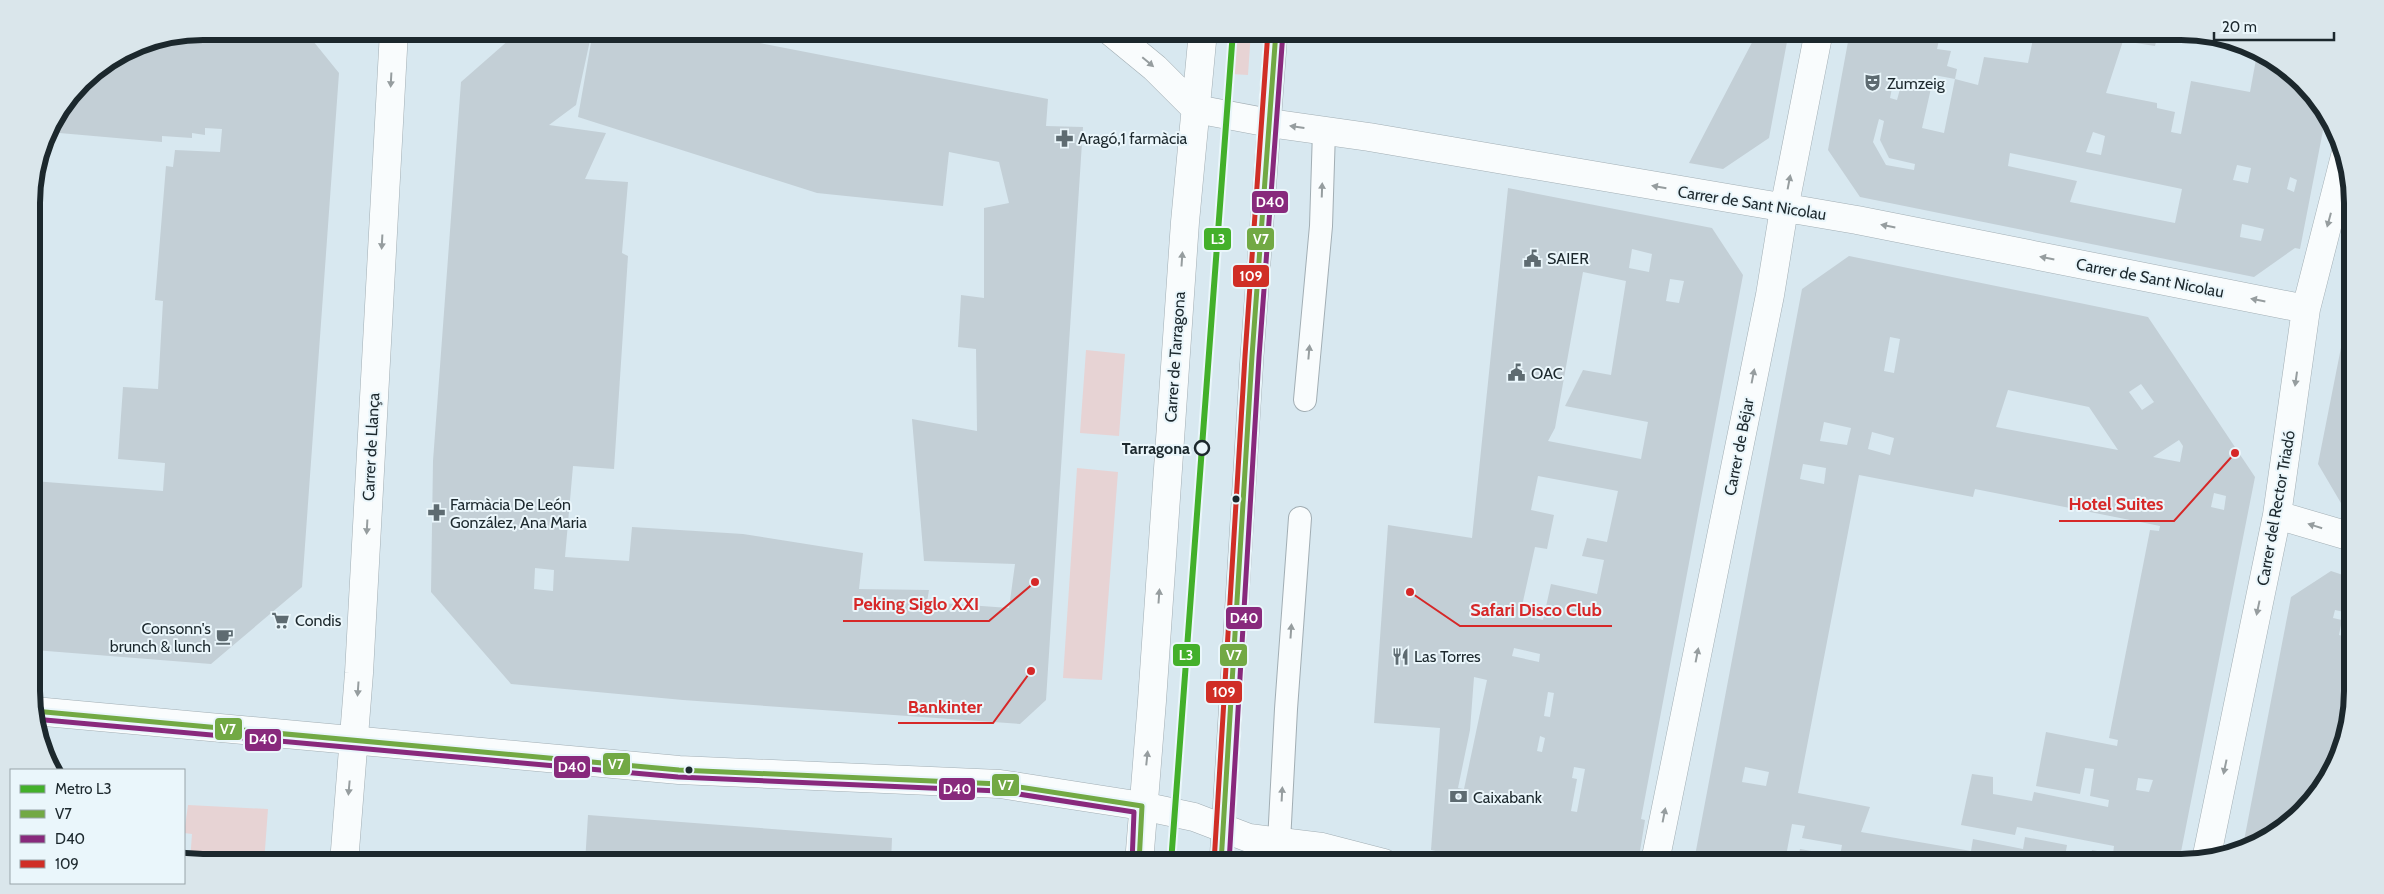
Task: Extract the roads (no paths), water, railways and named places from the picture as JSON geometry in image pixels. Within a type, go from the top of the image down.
[{"type":"street","name":"Carrer de Llança","points":[[345,854],[355,739],[394,40]]},
{"type":"street","points":[[1121,40],[1155,68],[1196,109]]},
{"type":"street","name":"Carrer de Tarragona","points":[[1139,854],[1152,702],[1186,212],[1202,40]]},
{"type":"street","name":"Carrer de Béjar","points":[[1656,854],[1770,295],[1784,209],[1817,40]]},
{"type":"street","name":"Carrer de Sant Nicolau","points":[[1196,109],[1270,123],[1857,220],[2306,309]]},
{"type":"street","name":"Carrer del Rector Triadó","points":[[2208,852],[2277,516],[2306,309],[2342,179]]},
{"type":"street","points":[[2277,516],[2344,535]]},
{"type":"street","points":[[41,711],[679,770],[1000,784],[1142,806],[1194,817],[1223,826],[1278,852],[1322,848],[1349,854]]},
{"type":"lane","points":[[1221,854],[1252,356],[1275,40]]},
{"type":"lane","points":[[1305,400],[1321,226],[1324,131]]},
{"type":"lane","points":[[1278,852],[1300,518]]},
{"type":"metro line","name":"L3","points":[[1172,854],[1232,40]]},
{"type":"place","name":"Zumzeig","points":[[1873,83]]},
{"type":"place","name":"Aragó,1 farmàcia","points":[[1064,138]]},
{"type":"place","name":"SAIER","points":[[1533,258]]},
{"type":"place","name":"OAC","points":[[1517,373]]},
{"type":"place","name":"Tarragona","points":[[1202,448]]},
{"type":"place","name":"Hotel Suites","points":[[2235,453]]},
{"type":"place","name":"Farmàcia De León González, Ana Maria","points":[[436,513]]},
{"type":"place","name":"Peking Siglo XXI","points":[[1035,582]]},
{"type":"place","name":"Safari Disco Club","points":[[1410,592]]},
{"type":"place","name":"Condis","points":[[281,620]]},
{"type":"place","name":"Consonn's brunch & lunch","points":[[225,637]]},
{"type":"place","name":"Las Torres","points":[[1400,656]]},
{"type":"place","name":"Bankinter","points":[[1031,671]]},
{"type":"place","name":"Caixabank","points":[[1459,797]]}]
